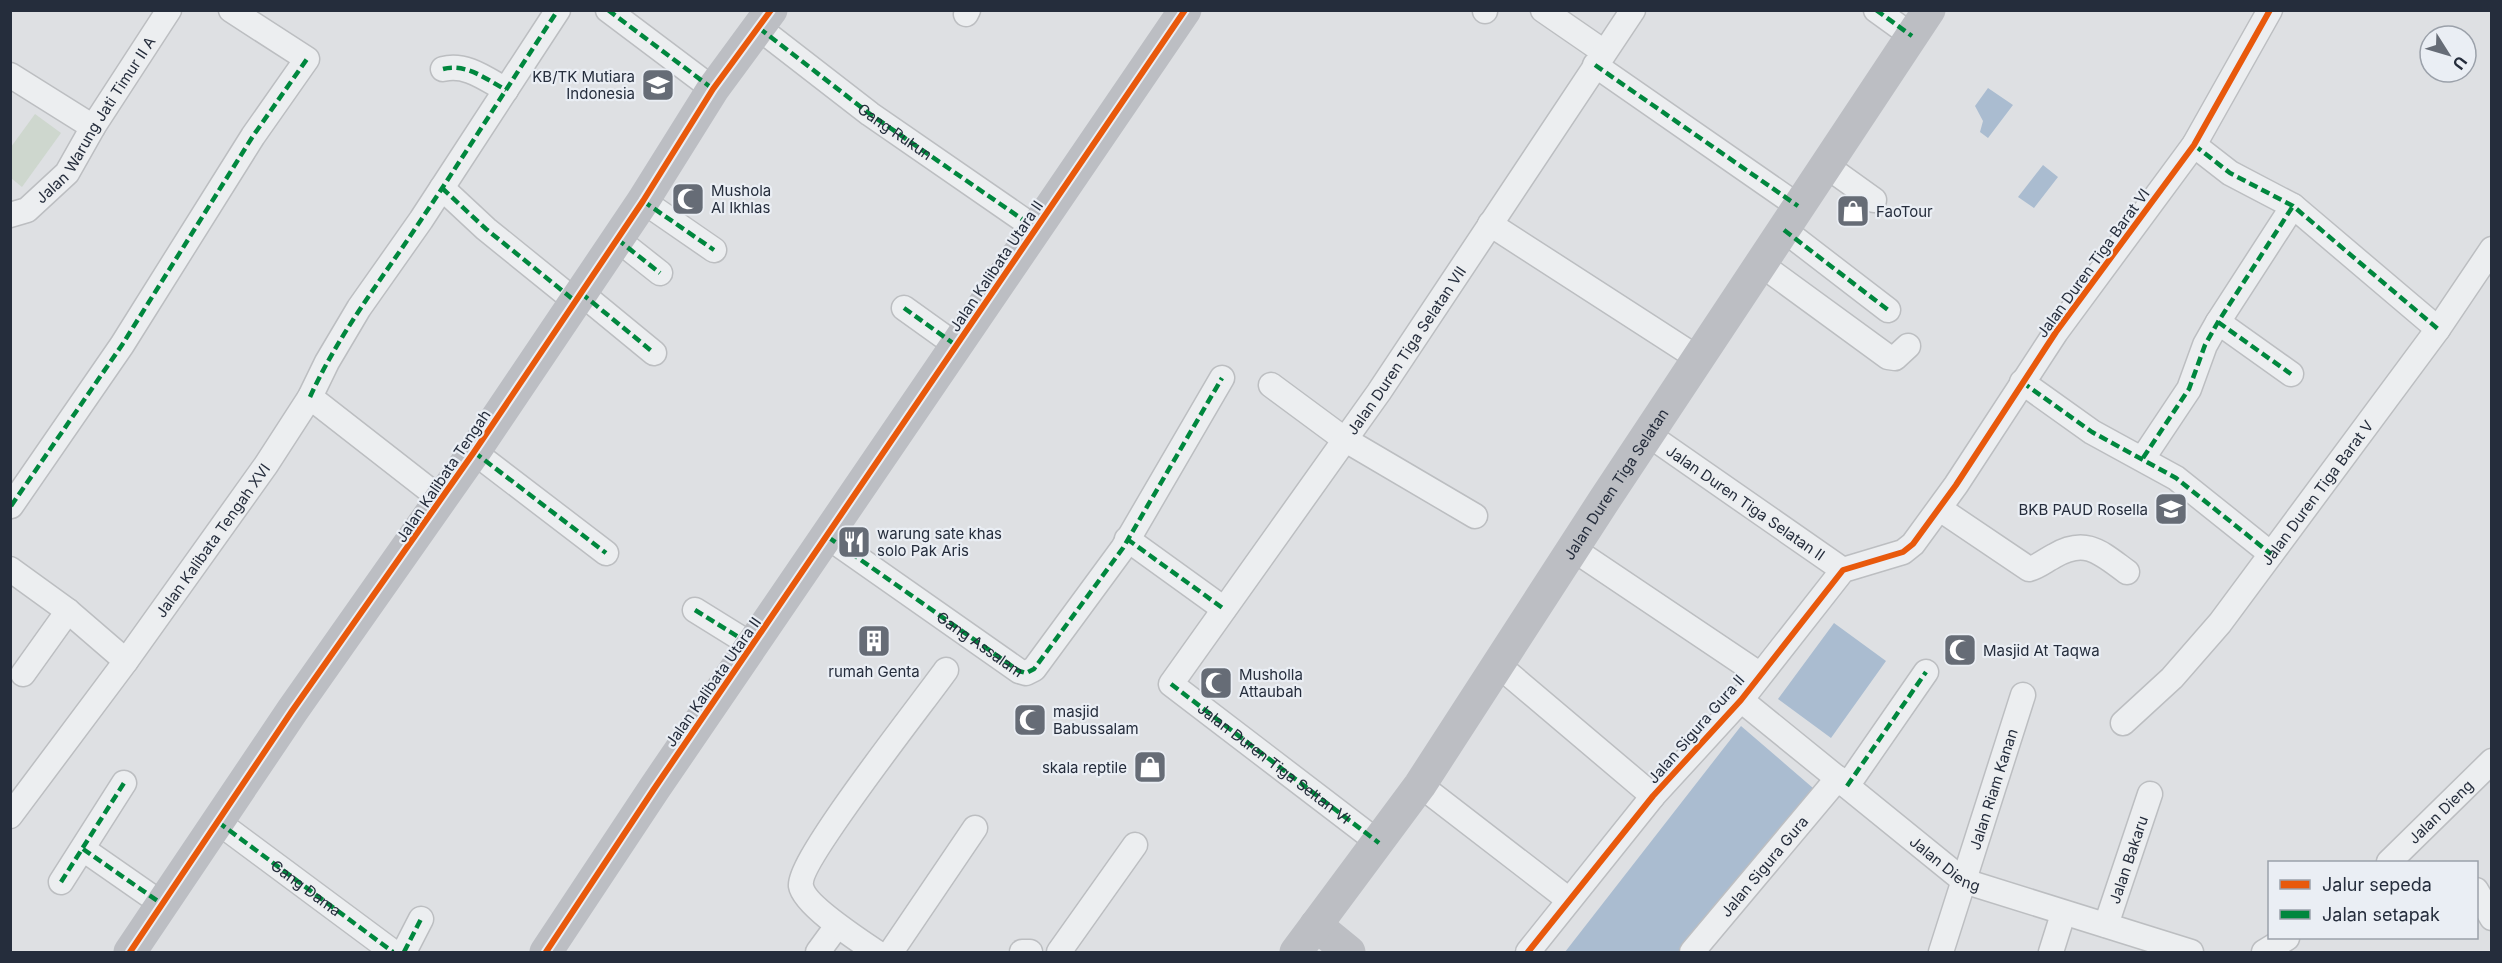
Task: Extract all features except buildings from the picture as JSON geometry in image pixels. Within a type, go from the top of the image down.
[{"type":"street","name":"Jalan Warung Jati Timur II A","points":[[10,216],[27,210],[67,173],[93,127],[169,10]]},
{"type":"street","points":[[11,506],[122,345],[253,136],[307,59],[231,10]]},
{"type":"street","name":"Jalan Kalibata Tengah XVI","points":[[10,816],[126,662],[266,465],[310,397],[327,362],[359,308],[442,188],[558,10]]},
{"type":"street","points":[[608,10],[713,89]]},
{"type":"street","name":"Jalan Kalibata Utara II","points":[[546,952],[1185,10]]},
{"type":"street","points":[[1543,10],[1791,218],[1888,310]]},
{"type":"street","name":"Jalan Duren Tiga Selatan VII","points":[[1170,684],[1379,392],[1633,10]]},
{"type":"street","points":[[1876,10],[1920,23]]},
{"type":"street","name":"Jalan Duren Tiga Barat VI","points":[[1843,570],[1903,552],[1913,544],[1940,509],[2056,332],[2194,145],[2270,10]]},
{"type":"street","name":"Jalan Kalibata Tengah","points":[[130,952],[292,711],[442,500],[643,201],[713,89],[765,19]]},
{"type":"street","name":"Gang Rukun","points":[[765,19],[870,114],[1035,228]]},
{"type":"street","name":"Jalan Duren Tiga Selatan","points":[[1296,952],[1420,785],[1497,664],[1791,218],[1828,167],[1920,23]]},
{"type":"street","points":[[443,69],[458,66],[506,90]]},
{"type":"street","points":[[10,75],[93,127]]},
{"type":"street","points":[[2194,145],[2230,173],[2293,206],[2438,329]]},
{"type":"street","points":[[1828,167],[1874,200]]},
{"type":"street","points":[[442,188],[486,229],[654,353]]},
{"type":"street","points":[[643,201],[714,250]]},
{"type":"street","points":[[2143,458],[2189,389],[2205,345],[2218,322],[2293,206]]},
{"type":"street","points":[[1490,225],[1699,359]]},
{"type":"street","points":[[617,238],[660,273]]},
{"type":"street","name":"Jalan Duren Tiga Barat V","points":[[2123,723],[2172,678],[2220,622],[2438,329],[2492,249]]},
{"type":"street","points":[[1762,265],[1888,357],[1895,358],[1908,345]]},
{"type":"street","points":[[904,308],[957,346]]},
{"type":"street","points":[[2218,322],[2291,374]]},
{"type":"street","points":[[1222,378],[1127,539],[1224,609]]},
{"type":"street","points":[[2022,382],[2092,432],[2176,478],[2271,554]]},
{"type":"street","points":[[1271,385],[1344,439],[1475,516]]},
{"type":"street","points":[[310,397],[442,500]]},
{"type":"street","name":"Jalan Duren Tiga Selatan II","points":[[1649,435],[1843,570]]},
{"type":"street","points":[[474,452],[606,553]]},
{"type":"street","points":[[1940,509],[2029,569],[2064,550],[2081,546],[2096,550],[2127,572]]},
{"type":"street","name":"Gang Assalam","points":[[828,537],[1019,671],[1026,672],[1034,669],[1041,660],[1127,539]]},
{"type":"street","points":[[1573,549],[1759,674]]},
{"type":"street","points":[[10,569],[68,611],[126,662]]},
{"type":"street","name":"Jalan Sigura Gura II","points":[[1528,952],[1653,796],[1741,700],[1759,674],[1843,570]]},
{"type":"street","points":[[695,610],[753,646]]},
{"type":"street","points":[[22,674],[68,611]]},
{"type":"street","points":[[1497,664],[1653,796]]},
{"type":"street","points":[[876,952],[837,926],[807,898],[801,887],[802,877],[832,826],[946,670]]},
{"type":"street","name":"Jalan Sigura Gura","points":[[1692,952],[1843,782],[1926,672]]},
{"type":"street","name":"Jalan Duren Tiga Seltan VI","points":[[1170,684],[1379,843]]},
{"type":"street","name":"Jalan Riam Kanan","points":[[1941,952],[2023,695]]},
{"type":"street","name":"Jalan Dieng","points":[[1741,700],[1964,882],[2179,951]]},
{"type":"street","name":"Jalan Dieng","points":[[2389,861],[2492,761]]},
{"type":"street","points":[[61,882],[124,783]]},
{"type":"street","points":[[1420,785],[1569,900]]},
{"type":"street","name":"Jalan Bakaru","points":[[2106,926],[2150,794]]},
{"type":"street","name":"Gang Dama","points":[[218,822],[393,952]]},
{"type":"street","points":[[891,952],[975,828]]},
{"type":"street","points":[[1071,946],[1135,845]]},
{"type":"street","points":[[83,849],[162,904]]},
{"type":"street","points":[[2478,894],[2492,918]]},
{"type":"street","points":[[2051,952],[2062,914]]},
{"type":"street","points":[[404,952],[421,919]]},
{"type":"street","points":[[1316,925],[1349,952]]},
{"type":"street","points":[[818,952],[837,926]]},
{"type":"street","points":[[2264,952],[2285,939]]},
{"type":"street","points":[[1022,952],[1030,952]]},
{"type":"shaded area","points":[[35,114],[61,133],[22,187],[11,178],[11,147]]},
{"type":"water","points":[[1988,88],[2013,105],[1988,138],[1980,132],[1983,121],[1975,106]]},
{"type":"water","points":[[2043,165],[2058,177],[2034,208],[2018,197]]},
{"type":"water","points":[[1834,623],[1886,661],[1831,738],[1778,699]]},
{"type":"water","points":[[1741,726],[1813,788],[1680,952],[1565,952]]},
{"type":"marked path","points":[[310,397],[321,373],[348,328],[558,10]]},
{"type":"marked path","points":[[608,10],[713,89]]},
{"type":"marked path","points":[[1876,10],[1912,36]]},
{"type":"marked path","points":[[759,28],[870,114],[1035,228]]},
{"type":"marked path","points":[[11,506],[122,345],[253,136],[307,59]]},
{"type":"marked path","points":[[1595,65],[1798,206]]},
{"type":"marked path","points":[[443,69],[468,70],[506,90]]},
{"type":"marked path","points":[[2194,145],[2230,173],[2293,206],[2438,329]]},
{"type":"marked path","points":[[442,188],[486,229],[575,301]]},
{"type":"marked path","points":[[643,201],[714,250]]},
{"type":"marked path","points":[[2143,458],[2189,389],[2205,345],[2218,322],[2293,206]]},
{"type":"marked path","points":[[1784,230],[1888,310]]},
{"type":"marked path","points":[[617,239],[660,273]]},
{"type":"marked path","points":[[581,293],[654,353]]},
{"type":"marked path","points":[[904,308],[957,346]]},
{"type":"marked path","points":[[2218,322],[2291,374]]},
{"type":"marked path","points":[[828,537],[1019,671],[1026,673],[1034,669],[1123,548],[1222,378]]},
{"type":"marked path","points":[[2022,382],[2092,432],[2176,478],[2271,554]]},
{"type":"marked path","points":[[474,452],[606,553]]},
{"type":"marked path","points":[[1127,539],[1224,609]]},
{"type":"marked path","points":[[695,610],[753,646]]},
{"type":"marked path","points":[[1847,786],[1926,672]]},
{"type":"marked path","points":[[1171,684],[1379,843]]},
{"type":"marked path","points":[[61,882],[124,783]]},
{"type":"marked path","points":[[218,822],[393,952]]},
{"type":"marked path","points":[[83,849],[162,904]]},
{"type":"marked path","points":[[404,952],[421,919]]},
{"type":"cycle path","points":[[130,952],[292,711],[474,452],[643,201],[713,89],[771,10]]},
{"type":"cycle path","points":[[546,952],[654,789],[1185,10]]},
{"type":"cycle path","points":[[1528,952],[1653,796],[1741,700],[1843,570],[1903,552],[1913,544],[1956,485],[2056,332],[2194,145],[2270,10]]},
{"type":"place","name":"KB/TK Mutiara Indonesia","points":[[658,85]]},
{"type":"place","name":"Mushola Al Ikhlas","points":[[688,199]]},
{"type":"place","name":"FaoTour","points":[[1853,211]]},
{"type":"place","name":"BKB PAUD Rosella","points":[[2171,509]]},
{"type":"place","name":"warung sate khas solo Pak Aris","points":[[854,542]]},
{"type":"place","name":"rumah Genta","points":[[874,641]]},
{"type":"place","name":"Masjid At Taqwa","points":[[1960,650]]},
{"type":"place","name":"Musholla Attaubah","points":[[1216,683]]},
{"type":"place","name":"masjid Babussalam","points":[[1030,720]]},
{"type":"place","name":"skala reptile","points":[[1150,767]]}]
